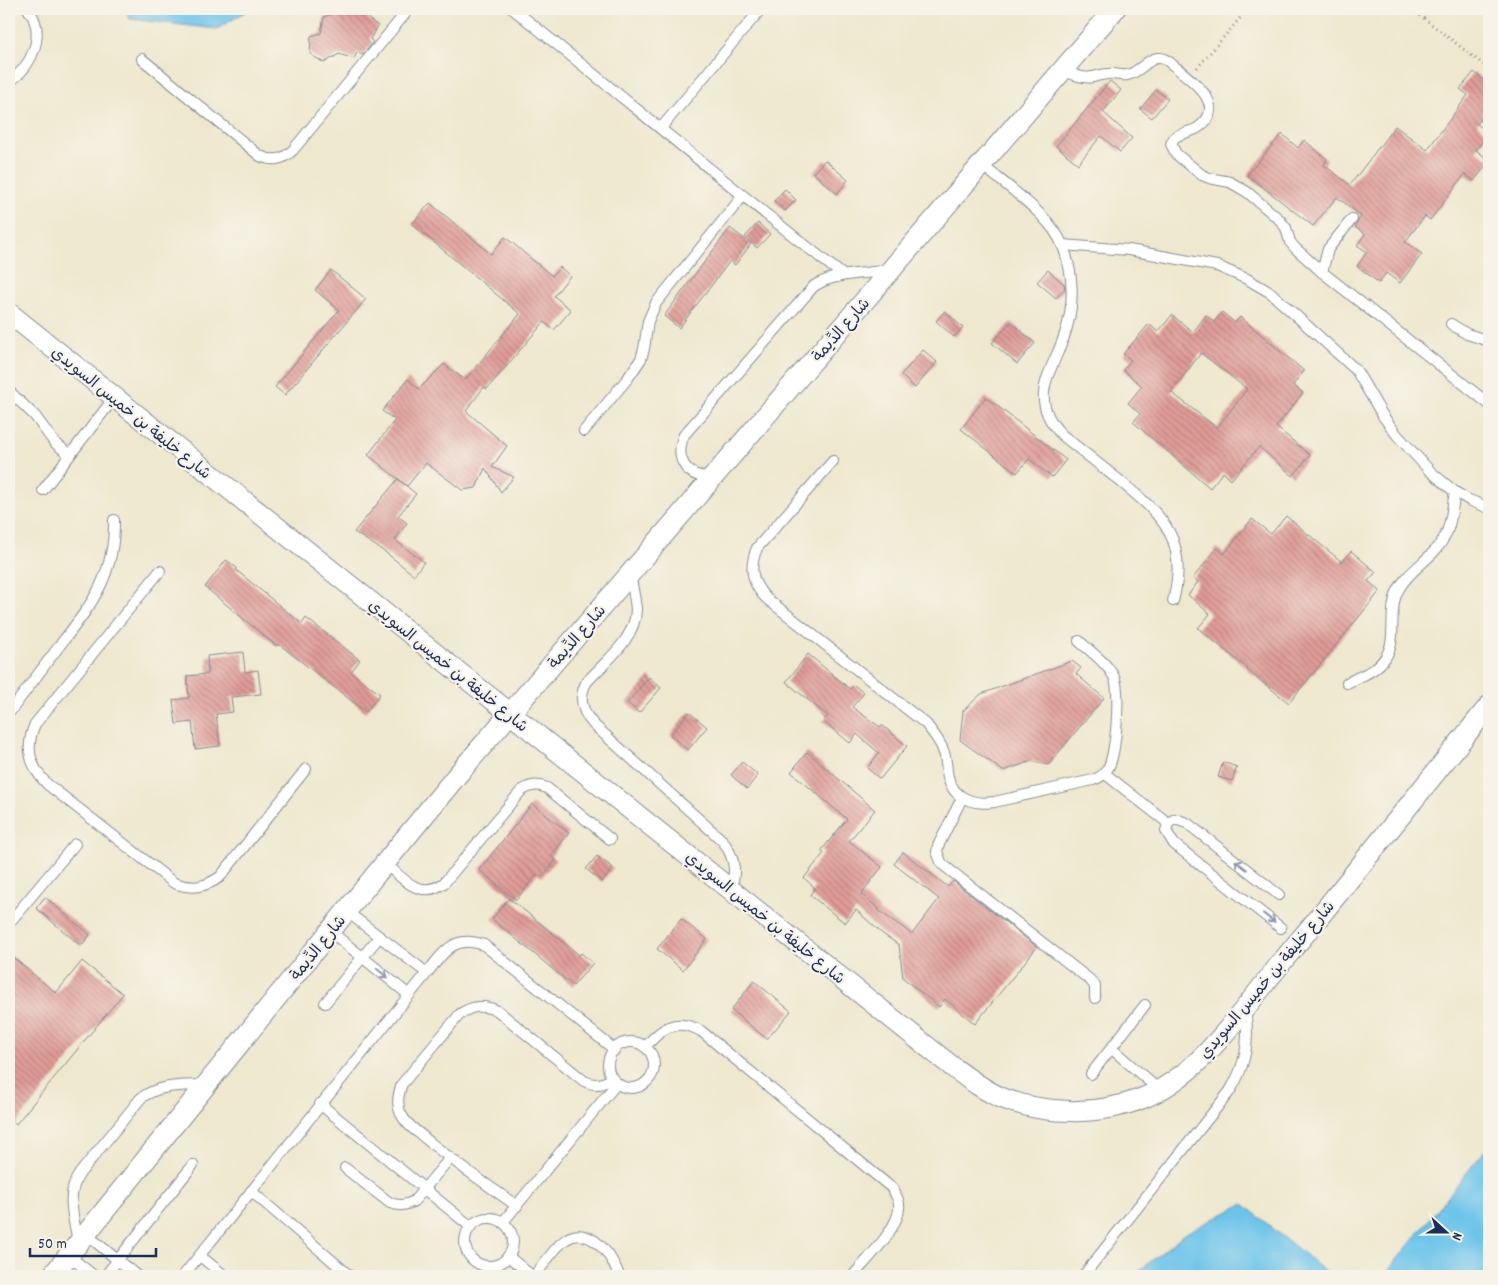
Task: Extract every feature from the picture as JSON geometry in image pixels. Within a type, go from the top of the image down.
[{"type":"street","name":"شارع الدِّيمة","points":[[52,1276],[346,911],[510,714],[1115,9]]},
{"type":"street","name":"شارع خليفة بن خميس السويدي","points":[[9,314],[510,714],[732,888],[954,1068],[977,1085],[1002,1098],[1028,1106],[1056,1111],[1085,1111],[1112,1107],[1142,1099],[1177,1079],[1197,1062],[1244,1009],[1489,706]]},
{"type":"lane","points":[[9,82],[20,74],[30,60],[36,44],[36,28],[28,9]]},
{"type":"lane","points":[[142,59],[260,156],[272,160],[284,158],[293,150],[410,9]]},
{"type":"lane","points":[[513,9],[662,128],[742,197],[843,275]]},
{"type":"lane","points":[[662,128],[761,9]]},
{"type":"lane","points":[[1063,70],[1085,78],[1107,74],[1127,75],[1137,71],[1149,60],[1158,58],[1168,61],[1205,93],[1210,110],[1205,122],[1201,126],[1174,138],[1171,144],[1173,151],[1202,175],[1230,182],[1247,192],[1279,218],[1286,228],[1290,242],[1322,272],[1489,404]]},
{"type":"lane","points":[[981,164],[1046,220],[1058,237],[1067,256],[1071,277],[1068,324],[1044,384],[1043,399],[1046,412],[1052,425],[1062,435],[1147,503],[1164,523],[1174,541],[1178,560],[1178,581],[1173,600]]},
{"type":"lane","points":[[584,431],[628,378],[641,359],[648,321],[656,303],[742,197]]},
{"type":"lane","points":[[1322,272],[1328,249],[1352,219]]},
{"type":"lane","points":[[1062,245],[1129,250],[1217,266],[1248,279],[1271,293],[1356,370],[1396,435],[1430,471],[1454,492],[1489,508]]},
{"type":"lane","points":[[712,477],[703,477],[687,469],[680,453],[680,443],[684,435],[805,295],[824,280],[843,275],[891,269]]},
{"type":"lane","points":[[1451,324],[1467,334],[1489,341]]},
{"type":"lane","points":[[9,391],[35,416],[54,442],[70,455]]},
{"type":"lane","points":[[43,490],[114,398]]},
{"type":"lane","points":[[833,462],[757,548],[753,558],[754,580],[758,590],[766,598],[926,724],[944,751],[949,780],[954,790],[962,798],[983,804],[1093,780],[1104,774],[1112,756],[1118,704],[1118,686],[1111,672],[1079,641]]},
{"type":"lane","points":[[1347,683],[1372,671],[1387,656],[1392,641],[1392,608],[1396,593],[1404,582],[1436,550],[1444,538],[1450,524],[1454,492]]},
{"type":"lane","points":[[9,713],[80,619],[100,589],[112,557],[114,520]]},
{"type":"lane","points":[[160,571],[36,724],[31,734],[29,751],[33,767],[39,776],[46,784],[174,883],[186,887],[198,887],[210,884],[220,877],[306,769]]},
{"type":"lane","points":[[630,573],[636,610],[631,630],[626,639],[586,683],[583,690],[582,705],[584,712],[594,725],[723,842],[733,859],[734,879],[732,888]]},
{"type":"lane","points":[[1104,774],[1168,823]]},
{"type":"lane","points":[[385,864],[418,889],[425,890],[439,887],[521,791],[536,785],[547,788],[610,839]]},
{"type":"lane","points":[[962,798],[938,846],[937,852],[942,864],[1090,980],[1095,986],[1095,998]]},
{"type":"lane","points":[[1279,894],[1187,823],[1176,819],[1168,823],[1166,831],[1174,844],[1281,928]]},
{"type":"lane","points":[[9,923],[75,844]]},
{"type":"lane","points":[[346,911],[427,973]]},
{"type":"lane","points":[[330,931],[409,995]]},
{"type":"lane","points":[[325,1003],[379,937]]},
{"type":"lane","points":[[183,1276],[447,948],[455,944],[474,942],[484,945],[615,1050]]},
{"type":"lane","points":[[1090,1074],[1145,1005]]},
{"type":"lane","points":[[517,1206],[450,1158],[406,1122],[400,1113],[398,1094],[408,1076],[460,1014],[467,1009],[483,1006],[498,1011],[584,1081],[590,1084],[602,1084],[615,1080]]},
{"type":"lane","points":[[1083,1276],[1230,1091],[1243,1065],[1246,1052],[1248,1037],[1244,1009]]},
{"type":"lane","points":[[645,1047],[660,1031],[667,1027],[682,1024],[701,1031],[893,1189],[900,1204],[897,1220],[853,1276]]},
{"type":"lane","points":[[633,1043],[645,1047],[653,1059],[653,1073],[649,1079],[644,1084],[630,1088],[615,1080],[609,1063],[615,1050],[620,1046],[633,1043]]},
{"type":"lane","points":[[1110,1048],[1159,1090]]},
{"type":"lane","points":[[503,1222],[615,1080]]},
{"type":"lane","points":[[94,1276],[78,1245],[71,1199],[73,1185],[80,1173],[141,1098],[148,1093],[164,1087],[206,1084]]},
{"type":"lane","points":[[320,1104],[470,1226]]},
{"type":"lane","points":[[345,1168],[390,1203],[398,1206],[414,1201],[450,1158]]},
{"type":"lane","points":[[104,1276],[193,1165]]},
{"type":"lane","points":[[251,1191],[350,1276]]},
{"type":"lane","points":[[486,1217],[495,1218],[503,1222],[509,1227],[513,1242],[512,1250],[508,1256],[502,1262],[494,1265],[485,1266],[477,1263],[466,1251],[464,1242],[470,1226],[477,1220],[486,1217]]},
{"type":"lane","points":[[508,1256],[533,1276],[562,1243],[572,1237],[583,1236],[601,1246],[610,1258],[619,1276]]},
{"type":"lane","points":[[78,1245],[117,1261],[137,1276]]},
{"type":"lane","points":[[200,1256],[225,1276]]},
{"type":"path","points":[[1188,78],[1248,9]]},
{"type":"path","points":[[1412,9],[1489,69]]},
{"type":"water","points":[[125,9],[250,9],[217,29],[130,19]]},
{"type":"water","points":[[1489,1145],[1489,1276],[1384,1276]]},
{"type":"water","points":[[1243,1204],[1331,1276],[1133,1276],[1184,1234]]},
{"type":"building","points":[[345,9],[355,9],[378,26],[370,39],[373,42],[363,55],[357,52],[354,59],[339,54],[324,63],[310,54],[311,36],[321,33],[324,17]]},
{"type":"building","points":[[1474,72],[1489,85],[1489,105],[1477,124],[1489,133],[1476,150],[1489,162],[1474,181],[1465,174],[1430,220],[1425,216],[1405,242],[1422,254],[1400,283],[1386,273],[1379,283],[1357,266],[1367,252],[1357,245],[1365,234],[1355,227],[1361,216],[1337,197],[1313,226],[1247,175],[1282,134],[1298,148],[1304,140],[1327,159],[1324,165],[1350,185],[1395,126],[1427,150],[1468,95],[1460,89]]},
{"type":"building","points":[[1110,81],[1121,90],[1103,112],[1132,138],[1120,152],[1101,136],[1078,164],[1056,146]]},
{"type":"building","points":[[1156,90],[1168,99],[1152,118],[1140,109]]},
{"type":"building","points":[[825,160],[848,180],[837,194],[813,173]]},
{"type":"building","points":[[785,189],[796,200],[785,211],[774,201]]},
{"type":"building","points":[[430,203],[491,254],[505,237],[552,276],[560,267],[570,276],[554,296],[571,310],[554,330],[544,322],[487,389],[484,387],[466,411],[507,446],[492,467],[514,477],[501,492],[485,468],[476,488],[462,490],[426,463],[407,486],[368,455],[395,420],[382,411],[408,379],[419,389],[444,364],[465,380],[520,314],[412,224]]},
{"type":"building","points":[[758,223],[770,234],[757,248],[745,237]]},
{"type":"building","points":[[730,228],[751,244],[735,265],[730,261],[679,328],[664,316]]},
{"type":"building","points":[[331,270],[366,299],[285,395],[275,387],[339,310],[315,290]]},
{"type":"building","points":[[1048,270],[1064,284],[1065,288],[1056,298],[1037,282]]},
{"type":"building","points":[[945,311],[963,328],[954,337],[936,321]]},
{"type":"building","points":[[1222,312],[1235,323],[1240,317],[1304,371],[1293,385],[1303,393],[1276,427],[1310,455],[1293,476],[1259,447],[1231,480],[1223,472],[1210,488],[1133,422],[1140,414],[1128,403],[1142,386],[1123,370],[1131,360],[1123,354],[1149,324],[1158,332],[1172,315],[1193,332],[1206,315],[1214,322]],"holes":[[[1201,353],[1247,389],[1217,428],[1171,392]]]},
{"type":"building","points":[[1011,322],[1035,343],[1017,364],[992,343]]},
{"type":"building","points":[[923,350],[937,362],[915,388],[901,375]]},
{"type":"building","points":[[986,397],[1066,460],[1052,477],[1029,459],[1017,473],[961,429]]},
{"type":"building","points":[[398,479],[416,494],[398,516],[407,523],[395,540],[424,562],[414,575],[385,552],[354,532]]},
{"type":"building","points":[[1286,516],[1342,562],[1351,551],[1376,572],[1368,581],[1380,591],[1289,703],[1198,628],[1210,614],[1188,595],[1198,582],[1193,578],[1217,548],[1224,554],[1252,519],[1271,534]]},
{"type":"building","points":[[226,560],[302,624],[306,618],[360,660],[351,672],[380,694],[366,712],[280,645],[275,645],[205,587]]},
{"type":"building","points":[[243,652],[245,672],[258,670],[261,694],[231,697],[233,712],[216,714],[220,746],[195,749],[192,722],[176,724],[173,700],[189,698],[187,676],[208,674],[207,656]]},
{"type":"building","points":[[808,654],[850,689],[854,685],[864,693],[852,707],[880,727],[882,725],[907,746],[880,779],[867,768],[879,753],[857,734],[850,743],[823,721],[828,716],[786,682]]},
{"type":"building","points":[[1072,661],[1081,668],[1076,674],[1104,698],[1048,765],[1032,761],[1003,771],[960,740],[963,711],[981,694]]},
{"type":"building","points":[[649,677],[661,688],[639,713],[627,703]]},
{"type":"building","points":[[689,712],[707,727],[688,750],[670,735]]},
{"type":"building","points":[[807,752],[875,810],[849,841],[882,867],[861,894],[878,910],[912,934],[939,899],[894,864],[903,852],[948,887],[953,881],[1037,947],[975,1024],[945,999],[939,1007],[903,978],[899,945],[884,935],[856,910],[845,923],[810,895],[815,888],[804,878],[824,853],[821,851],[847,819],[791,772]]},
{"type":"building","points":[[742,762],[758,775],[747,789],[731,775]]},
{"type":"building","points":[[1223,762],[1237,767],[1232,781],[1218,777]]},
{"type":"building","points":[[532,804],[569,833],[551,856],[556,860],[542,877],[537,874],[516,900],[479,870]]},
{"type":"building","points":[[597,856],[613,868],[602,882],[586,869]]},
{"type":"building","points":[[45,897],[90,935],[81,946],[36,908]]},
{"type":"building","points":[[509,898],[579,955],[581,953],[593,963],[573,986],[492,919]]},
{"type":"building","points":[[681,919],[707,939],[683,970],[657,949]]},
{"type":"building","points":[[9,954],[56,993],[82,961],[123,994],[16,1124],[9,1118]]},
{"type":"building","points":[[754,981],[791,1011],[767,1039],[731,1010]]}]
